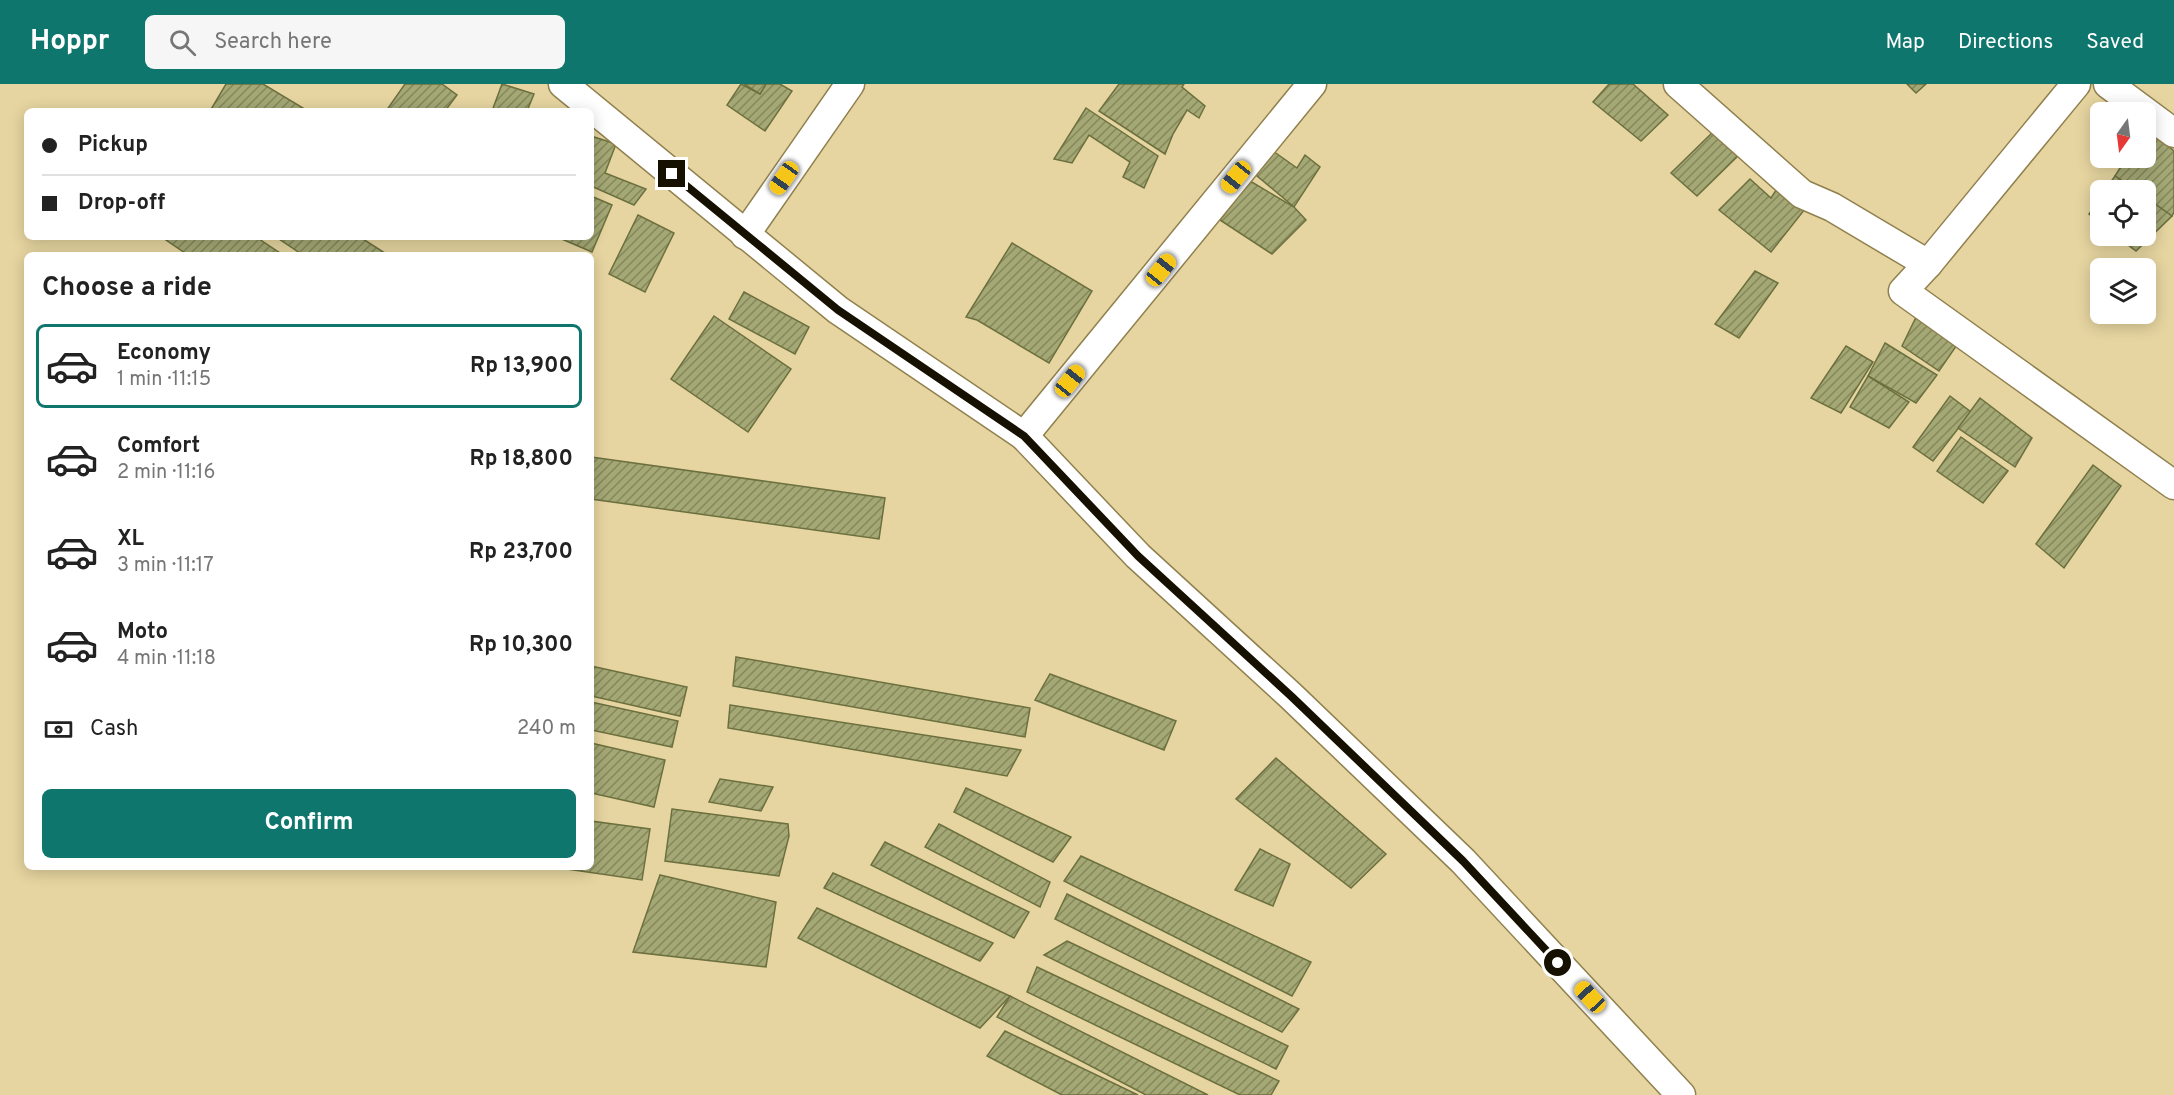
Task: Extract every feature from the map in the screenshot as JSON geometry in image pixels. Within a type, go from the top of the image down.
[{"type":"street","points":[[563,84],[592,108]]},
{"type":"street","points":[[745,235],[850,84]]},
{"type":"street","points":[[1024,436],[1312,84]]},
{"type":"street","points":[[2076,84],[1928,264],[1903,291],[2174,485]]},
{"type":"street","points":[[2108,84],[2174,133]]},
{"type":"street","points":[[1686,86],[1802,194],[1832,207],[1928,264]]},
{"type":"street","points":[[594,110],[838,310],[1024,436],[1138,556],[1291,696],[1463,861],[1681,1095]]},
{"type":"building","points":[[226,84],[263,84],[303,108],[212,108]]},
{"type":"building","points":[[405,84],[442,84],[457,95],[447,108],[388,108]]},
{"type":"building","points":[[502,84],[534,94],[528,108],[493,108]]},
{"type":"building","points":[[741,84],[760,94],[766,84],[780,84],[792,91],[765,131],[727,105]]},
{"type":"building","points":[[744,84],[766,84],[760,94]]},
{"type":"building","points":[[1119,84],[1184,84],[1182,87],[1205,106],[1199,118],[1187,110],[1165,154],[1099,111]]},
{"type":"building","points":[[1609,84],[1633,84],[1668,115],[1641,141],[1593,102]]},
{"type":"building","points":[[1907,84],[1926,84],[1916,93]]},
{"type":"building","points":[[1086,108],[1158,156],[1144,188],[1123,177],[1130,162],[1089,135],[1072,163],[1054,159]]},
{"type":"building","points":[[1716,129],[1741,153],[1697,196],[1671,173]]},
{"type":"building","points":[[594,137],[616,144],[605,173],[646,189],[634,205],[594,187]]},
{"type":"building","points":[[2156,137],[2174,151],[2174,212],[2172,216],[2156,205],[2156,180],[2121,180],[2115,176],[2120,168],[2156,168]]},
{"type":"building","points":[[1273,151],[1297,168],[1305,155],[1320,167],[1294,207],[1256,175]]},
{"type":"building","points":[[1750,179],[1771,198],[1780,184],[1809,204],[1771,252],[1719,210]]},
{"type":"building","points":[[1250,181],[1294,207],[1306,220],[1272,254],[1220,220]]},
{"type":"building","points":[[594,197],[612,205],[592,252],[564,240],[594,240]]},
{"type":"building","points":[[2156,205],[2172,216],[2156,232]]},
{"type":"building","points":[[638,215],[674,233],[645,292],[609,274]]},
{"type":"building","points":[[166,240],[260,240],[278,252],[184,252]]},
{"type":"building","points":[[280,240],[365,240],[383,252],[298,252]]},
{"type":"building","points":[[1012,243],[1092,291],[1049,363],[977,320],[966,317]]},
{"type":"building","points":[[2129,246],[2141,246],[2136,251]]},
{"type":"building","points":[[1755,271],[1778,283],[1739,338],[1715,324]]},
{"type":"building","points":[[744,292],[809,327],[795,354],[729,319]]},
{"type":"building","points":[[1918,313],[1959,342],[1939,371],[1902,346]]},
{"type":"building","points":[[714,316],[791,369],[748,432],[671,379]]},
{"type":"building","points":[[1885,343],[1937,375],[1916,403],[1868,376]]},
{"type":"building","points":[[1846,346],[1873,362],[1841,413],[1811,398]]},
{"type":"building","points":[[1868,376],[1909,402],[1889,428],[1850,407]]},
{"type":"building","points":[[1950,396],[1971,412],[1933,461],[1913,447]]},
{"type":"building","points":[[1980,398],[2032,438],[2015,467],[1958,428]]},
{"type":"building","points":[[1961,437],[2008,471],[1983,503],[1937,471]]},
{"type":"building","points":[[594,457],[885,498],[879,539],[594,499]]},
{"type":"building","points":[[2093,465],[2121,486],[2064,568],[2036,544]]},
{"type":"building","points":[[736,657],[1030,708],[1025,737],[733,686]]},
{"type":"building","points":[[594,667],[687,687],[680,716],[594,697]]},
{"type":"building","points":[[1050,674],[1176,721],[1164,750],[1035,700]]},
{"type":"building","points":[[594,703],[678,721],[672,747],[594,731]]},
{"type":"building","points":[[730,705],[1021,750],[1007,776],[728,728]]},
{"type":"building","points":[[594,744],[665,760],[654,807],[594,794]]},
{"type":"building","points":[[1276,758],[1386,854],[1351,888],[1236,799]]},
{"type":"building","points":[[720,779],[773,787],[761,811],[709,802]]},
{"type":"building","points":[[966,788],[1071,837],[1053,862],[954,812]]},
{"type":"building","points":[[672,809],[788,824],[789,836],[779,876],[665,861]]},
{"type":"building","points":[[594,821],[650,829],[642,880],[574,870],[594,870]]},
{"type":"building","points":[[939,824],[1050,882],[1040,907],[925,847]]},
{"type":"building","points":[[885,842],[1029,912],[1014,938],[871,865]]},
{"type":"building","points":[[1260,849],[1290,864],[1273,906],[1235,890]]},
{"type":"building","points":[[1081,856],[1311,962],[1292,996],[1064,881]]},
{"type":"building","points":[[833,873],[993,943],[980,961],[824,888]]},
{"type":"building","points":[[660,875],[776,902],[766,967],[633,952]]},
{"type":"building","points":[[1067,894],[1299,1009],[1282,1032],[1055,919]]},
{"type":"building","points":[[817,908],[1010,996],[980,1028],[798,938]]},
{"type":"building","points":[[1067,941],[1288,1046],[1276,1069],[1044,955]]},
{"type":"building","points":[[1037,967],[1279,1081],[1271,1095],[1240,1095],[1027,992]]},
{"type":"building","points":[[1010,996],[1208,1095],[1146,1095],[997,1017]]},
{"type":"building","points":[[1005,1031],[1138,1095],[1062,1095],[987,1056]]},
{"type":"route","points":[[672,174],[838,310],[1024,436],[1138,556],[1291,696],[1463,861],[1558,963]]}]
